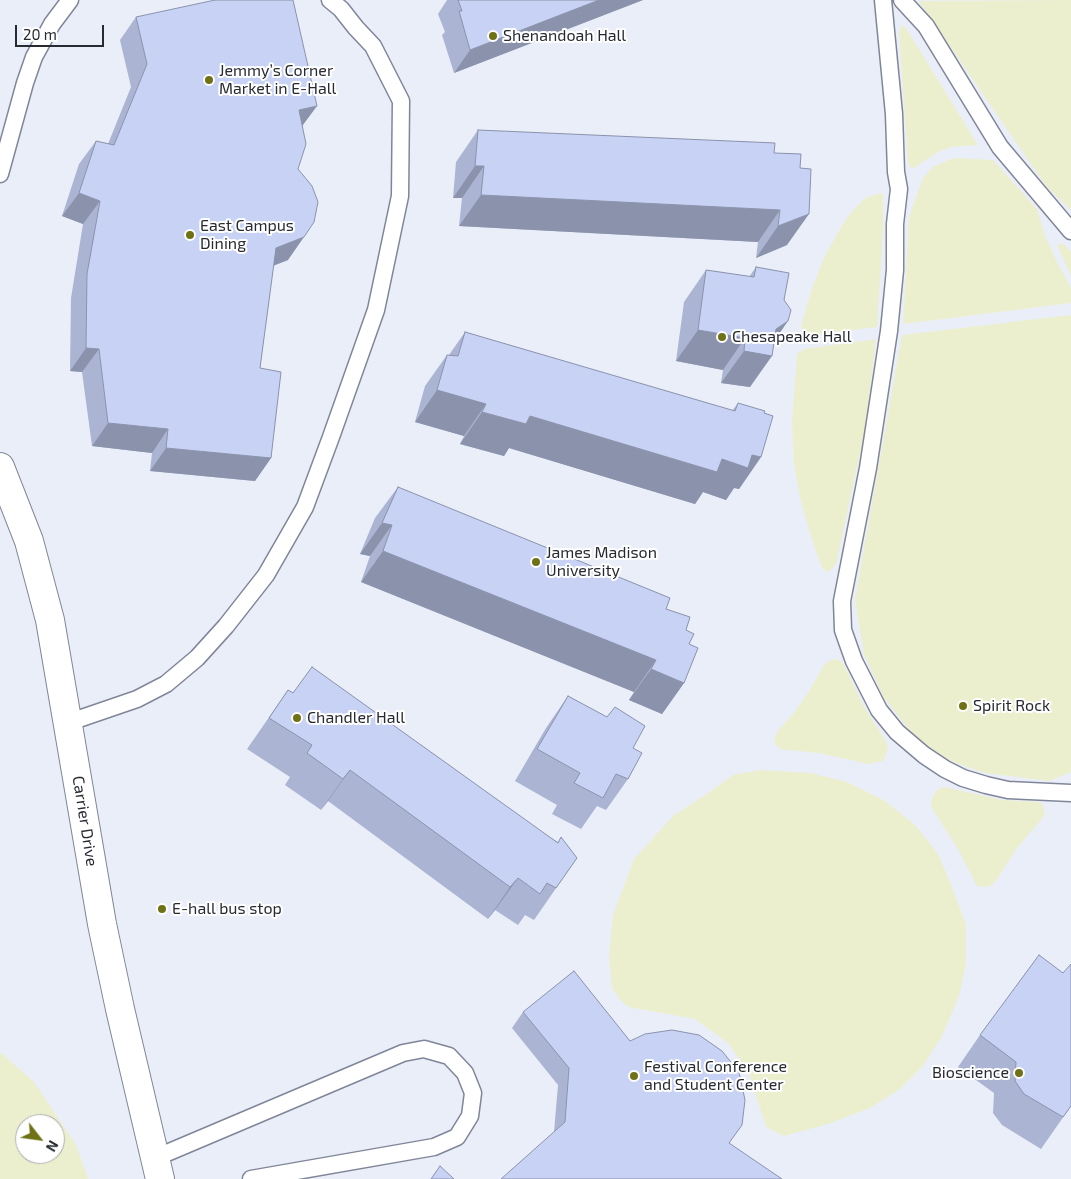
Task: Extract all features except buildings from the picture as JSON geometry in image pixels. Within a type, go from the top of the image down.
[{"type":"street","name":"Carrier Drive","points":[[0,467],[29,541],[50,620],[102,924],[157,1168]]},
{"type":"lane","points":[[0,174],[34,57],[52,24],[70,0]]},
{"type":"lane","points":[[67,723],[137,699],[166,684],[197,658],[226,626],[266,575],[306,507],[376,310],[400,196],[401,101],[373,46],[341,9],[330,0]]},
{"type":"lane","points":[[883,0],[894,114],[896,172],[900,189],[895,224],[895,270],[889,331],[868,468],[842,601],[843,630],[854,661],[879,710],[897,732],[924,755],[951,772],[986,785],[1008,790],[1071,793]]},
{"type":"lane","points":[[902,0],[926,26],[1000,147],[1071,232]]},
{"type":"lane","points":[[157,1168],[403,1053],[424,1049],[449,1056],[465,1073],[473,1093],[470,1116],[457,1137],[434,1147],[251,1179]]},
{"type":"shaded area","name":"James Madison University","points":[[0,0],[1071,0],[1071,1179],[0,1179]]},
{"type":"green space","points":[[1071,0],[1071,210],[1046,186],[919,1]]},
{"type":"green space","points":[[904,25],[978,145],[951,147],[938,152],[914,168],[910,167],[908,163],[899,34],[900,28]]},
{"type":"green space","points":[[953,158],[993,160],[1037,209],[1045,236],[1071,288],[1071,303],[903,324],[909,217],[923,178],[933,167]]},
{"type":"green space","points":[[883,193],[883,231],[877,327],[812,335],[804,332],[801,326],[812,288],[825,256],[844,222],[867,197]]},
{"type":"green space","points":[[1064,244],[1071,252],[1071,276],[1057,245]]},
{"type":"green space","points":[[1071,315],[1071,772],[1049,781],[985,773],[945,759],[911,732],[884,698],[864,655],[855,599],[902,335]]},
{"type":"green space","points":[[876,339],[865,430],[837,561],[833,568],[827,572],[822,567],[815,549],[801,502],[794,464],[792,422],[797,354],[804,349]]},
{"type":"green space","points":[[832,659],[843,663],[863,705],[887,743],[888,749],[883,761],[868,764],[819,753],[781,749],[776,745],[774,738],[777,732],[808,693],[824,665]]},
{"type":"green space","points":[[760,770],[811,773],[847,782],[885,801],[914,824],[938,854],[966,925],[966,963],[959,996],[941,1038],[923,1066],[900,1089],[870,1108],[828,1124],[784,1136],[766,1127],[749,1073],[728,1043],[695,1019],[629,1007],[621,1001],[612,988],[609,956],[613,915],[634,859],[674,815],[733,775]]},
{"type":"green space","points":[[944,787],[1003,800],[1039,802],[1043,804],[1045,815],[1017,848],[995,882],[990,886],[977,886],[959,851],[932,808],[931,801],[933,796],[937,790]]},
{"type":"green space","points":[[0,1052],[34,1082],[55,1114],[15,1114],[15,1164],[65,1164],[65,1128],[76,1145],[88,1179],[0,1179]]},
{"type":"place","name":"Shenandoah Hall","points":[[493,36]]},
{"type":"place","name":"Jemmy’s Corner Market in E-Hall","points":[[209,80]]},
{"type":"place","name":"East Campus Dining","points":[[190,235]]},
{"type":"place","name":"Chesapeake Hall","points":[[722,337]]},
{"type":"place","name":"James Madison University","points":[[536,562]]},
{"type":"place","name":"Spirit Rock","points":[[963,706]]},
{"type":"place","name":"Chandler Hall","points":[[297,718]]},
{"type":"place","name":"E-hall bus stop","points":[[162,909]]},
{"type":"place","name":"Bioscience","points":[[1019,1073]]},
{"type":"place","name":"Festival Conference and Student Center","points":[[634,1076]]}]
